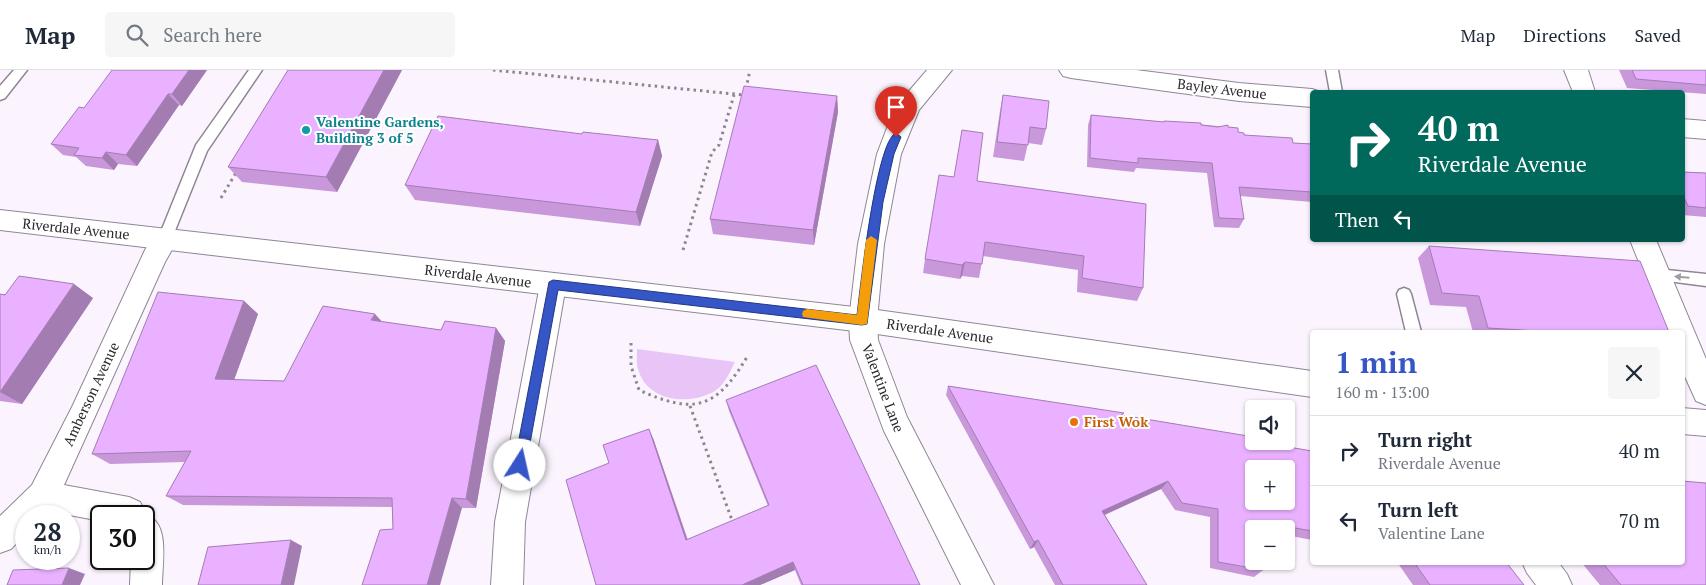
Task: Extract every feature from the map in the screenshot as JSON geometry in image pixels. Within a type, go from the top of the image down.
[{"type":"street","name":"Valentine Lane","points":[[940,70],[911,104],[902,120],[889,154],[871,244],[862,320],[864,340],[894,422],[978,585]]},
{"type":"street","name":"Bayley Avenue","points":[[1071,70],[1239,92],[1310,98]]},
{"type":"street","points":[[1576,70],[1583,90]]},
{"type":"street","points":[[1685,128],[1706,130]]},
{"type":"street","name":"Riverdale Avenue","points":[[0,220],[862,320],[1310,384]]},
{"type":"street","name":"Amberson Avenue","points":[[0,538],[43,495],[82,416],[154,258],[165,239]]},
{"type":"street","points":[[1644,242],[1680,330]]},
{"type":"street","points":[[507,585],[510,522],[553,285]]},
{"type":"street","points":[[1685,341],[1706,392]]},
{"type":"street","points":[[1685,421],[1706,423]]},
{"type":"street","points":[[43,495],[94,505]]},
{"type":"street","points":[[1540,565],[1556,585]]},
{"type":"street","points":[[146,570],[146,585]]},
{"type":"lane","points":[[0,95],[21,70]]},
{"type":"lane","points":[[165,239],[201,149],[256,70]]},
{"type":"lane","points":[[1332,70],[1336,90]]},
{"type":"lane","points":[[1658,275],[1706,280]]},
{"type":"lane","points":[[1404,294],[1413,330]]},
{"type":"path","points":[[493,70],[734,94],[744,94],[750,70]]},
{"type":"path","points":[[683,250],[712,152],[719,145],[734,94]]},
{"type":"path","points":[[221,198],[241,164]]},
{"type":"path","points":[[631,343],[631,366],[639,390],[662,402],[690,406],[710,400],[727,388],[739,373],[747,357]]},
{"type":"path","points":[[690,406],[732,520]]},
{"type":"shaded area","points":[[637,349],[735,362],[729,374],[715,391],[693,399],[670,398],[650,388],[643,380],[637,367]]},
{"type":"building","points":[[112,70],[189,70],[172,94],[168,94],[126,155],[106,152],[102,158],[74,155],[79,148],[51,144],[79,107],[84,108]]},
{"type":"building","name":"Valentine Gardens, Building 3 of 5","points":[[288,70],[384,70],[326,177],[228,167]]},
{"type":"building","points":[[1632,70],[1706,70],[1706,85],[1636,79]]},
{"type":"building","points":[[744,86],[837,96],[813,230],[710,219]]},
{"type":"building","points":[[1003,95],[1049,101],[1046,129],[1030,127],[1028,145],[997,142]]},
{"type":"building","points":[[1091,115],[1164,122],[1201,123],[1201,125],[1218,127],[1228,125],[1228,127],[1238,128],[1238,132],[1244,133],[1244,135],[1292,138],[1293,143],[1310,144],[1310,192],[1239,187],[1244,219],[1219,218],[1212,163],[1138,158],[1138,163],[1090,158]]},
{"type":"building","points":[[438,116],[582,134],[583,132],[658,140],[636,212],[405,185]]},
{"type":"building","points":[[962,130],[983,133],[977,181],[1146,204],[1143,288],[1082,278],[1084,256],[985,242],[982,264],[965,262],[962,265],[925,259],[939,175],[954,177]]},
{"type":"building","points":[[1685,172],[1706,173],[1706,208],[1688,206],[1685,200]]},
{"type":"building","points":[[1429,246],[1640,261],[1668,330],[1522,330],[1488,328],[1479,296],[1442,293]]},
{"type":"building","points":[[19,276],[74,284],[0,392],[0,294],[5,295]]},
{"type":"building","points":[[158,292],[244,301],[215,379],[284,381],[323,306],[375,314],[371,320],[441,330],[445,321],[496,328],[466,499],[452,498],[427,585],[362,585],[380,530],[393,529],[392,498],[166,496],[191,451],[92,454]]},
{"type":"building","points":[[816,365],[920,585],[803,585],[793,562],[742,585],[596,585],[566,480],[609,463],[603,445],[649,429],[686,540],[769,505],[726,400]]},
{"type":"building","points":[[948,386],[1124,413],[1121,415],[1245,436],[1245,450],[1295,450],[1295,448],[1310,451],[1310,531],[1295,528],[1295,520],[1245,520],[1245,567],[1218,562],[1218,509],[1182,503],[1168,481],[1102,511],[1147,585],[1063,585],[1038,540],[1034,542]]},
{"type":"building","points":[[1685,481],[1706,483],[1706,585],[1621,585],[1604,565],[1685,565]]},
{"type":"building","points":[[291,540],[281,585],[198,585],[208,547]]},
{"type":"building","points":[[1416,565],[1508,565],[1524,585],[1430,585]]},
{"type":"building","points":[[13,570],[68,570],[62,585],[7,585]]},
{"type":"slow traffic","points":[[807,314],[862,320],[871,240]]},
{"type":"place","name":"Valentine Gardens, Building 3 of 5","points":[[306,130]]},
{"type":"place","name":"First Wok","points":[[1074,422]]},
{"type":"route","points":[[520,465],[553,285],[862,320],[878,202],[889,154],[896,137]]}]
